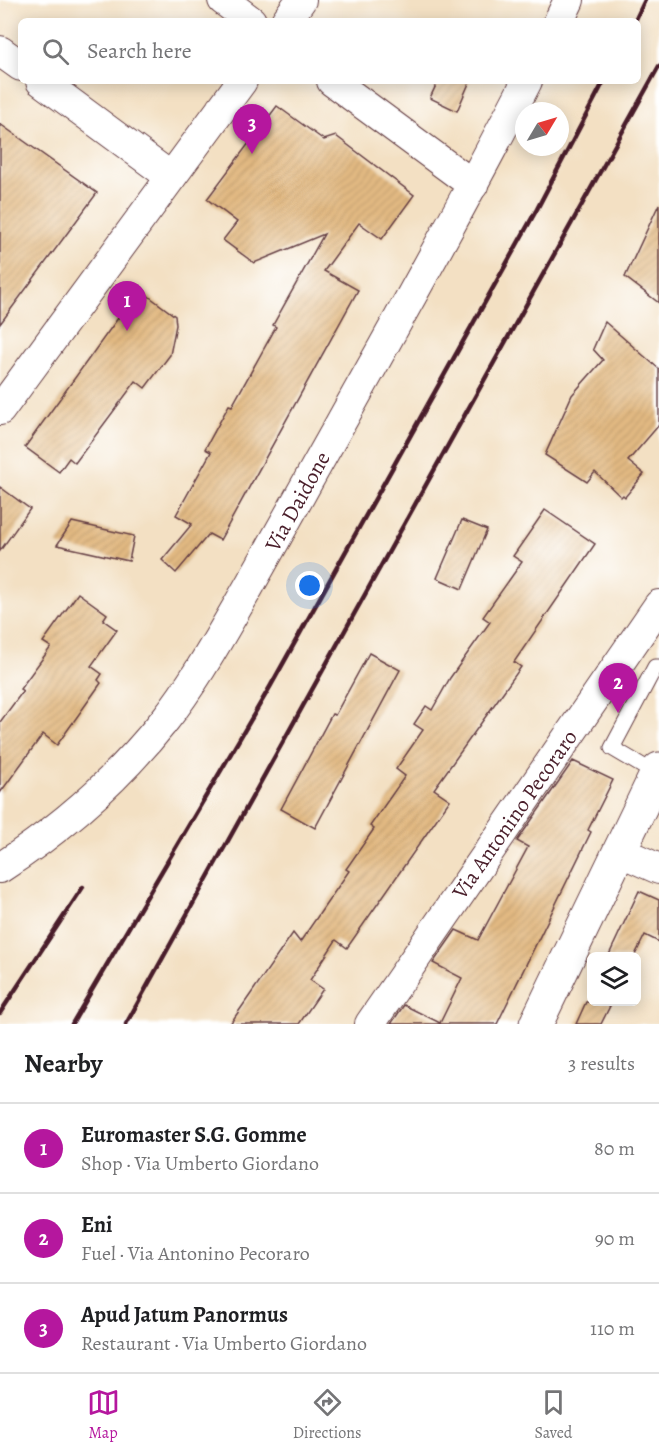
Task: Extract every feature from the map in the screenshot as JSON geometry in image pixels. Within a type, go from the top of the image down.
[{"type":"street","points":[[223,0],[247,18]]},
{"type":"street","points":[[288,18],[301,0]]},
{"type":"street","points":[[560,18],[569,0]]},
{"type":"street","points":[[0,51],[18,64]]},
{"type":"street","points":[[45,84],[171,177]]},
{"type":"street","points":[[0,410],[10,376],[171,177],[240,84]]},
{"type":"street","points":[[336,84],[473,185]]},
{"type":"street","name":"Via Daidone","points":[[0,868],[33,847],[103,788],[164,722],[190,686],[272,545],[473,185],[525,84]]},
{"type":"street","name":"Via Antonino Pecoraro","points":[[370,1024],[659,605]]},
{"type":"street","points":[[536,1024],[658,771]]},
{"type":"street","points":[[619,851],[659,869]]},
{"type":"lane","points":[[658,771],[612,748],[655,667],[659,667]]},
{"type":"building","points":[[437,84],[469,84],[457,111],[430,98]]},
{"type":"building","points":[[277,106],[324,140],[336,136],[414,195],[382,239],[359,223],[324,271],[358,290],[220,540],[209,534],[176,573],[162,560],[192,524],[176,515],[211,452],[205,449],[276,327],[273,325],[324,234],[254,263],[223,240],[237,222],[207,199]]},
{"type":"building","points":[[0,124],[97,193],[0,324]]},
{"type":"building","points":[[659,204],[659,303],[625,277]]},
{"type":"building","points":[[139,289],[175,316],[176,325],[170,355],[145,388],[136,381],[75,463],[69,458],[59,472],[25,447]]},
{"type":"building","points":[[605,322],[659,369],[659,425],[628,461],[644,474],[625,497],[623,495],[621,497],[595,472],[587,482],[545,455],[572,395],[603,360],[593,349]]},
{"type":"building","points":[[0,487],[30,509],[0,551]]},
{"type":"building","points":[[545,510],[595,544],[514,662],[521,667],[434,789],[450,800],[347,948],[336,940],[310,980],[323,989],[299,1024],[230,1024],[293,933],[300,942],[349,871],[346,869],[374,829],[370,826],[405,776],[396,769],[423,730],[414,724],[426,706],[432,710],[450,678],[490,622],[483,617],[522,562],[513,556]]},
{"type":"building","points":[[462,520],[487,530],[462,589],[437,578]]},
{"type":"building","points":[[72,522],[134,536],[129,561],[57,545]]},
{"type":"building","points":[[78,593],[107,614],[103,620],[117,630],[91,666],[102,674],[98,680],[101,683],[57,745],[43,734],[0,793],[0,722],[23,691],[20,689],[51,647],[43,642]]},
{"type":"building","points":[[369,653],[400,670],[315,828],[281,809],[332,714],[335,715]]},
{"type":"building","points":[[573,761],[613,780],[588,830],[591,832],[497,1024],[391,1024],[404,1005],[440,1023],[462,978],[433,963],[456,930],[478,940],[528,847],[517,841]]},
{"type":"building","points":[[639,891],[659,900],[659,942],[645,935],[636,952],[610,952]]},
{"type":"building","points":[[586,1002],[587,1006],[610,1006],[601,1024],[576,1024]]},
{"type":"railway","points":[[636,18],[645,0]]},
{"type":"railway","points":[[126,1024],[659,66]]},
{"type":"railway","points":[[72,1024],[270,687],[537,209],[602,84]]},
{"type":"railway","points":[[0,1013],[83,887]]},
{"type":"place","name":"Apud Jatum Panormus","points":[[252,154]]},
{"type":"place","name":"Euromaster S.G. Gomme","points":[[127,331]]},
{"type":"place","name":"Eni","points":[[618,713]]}]
